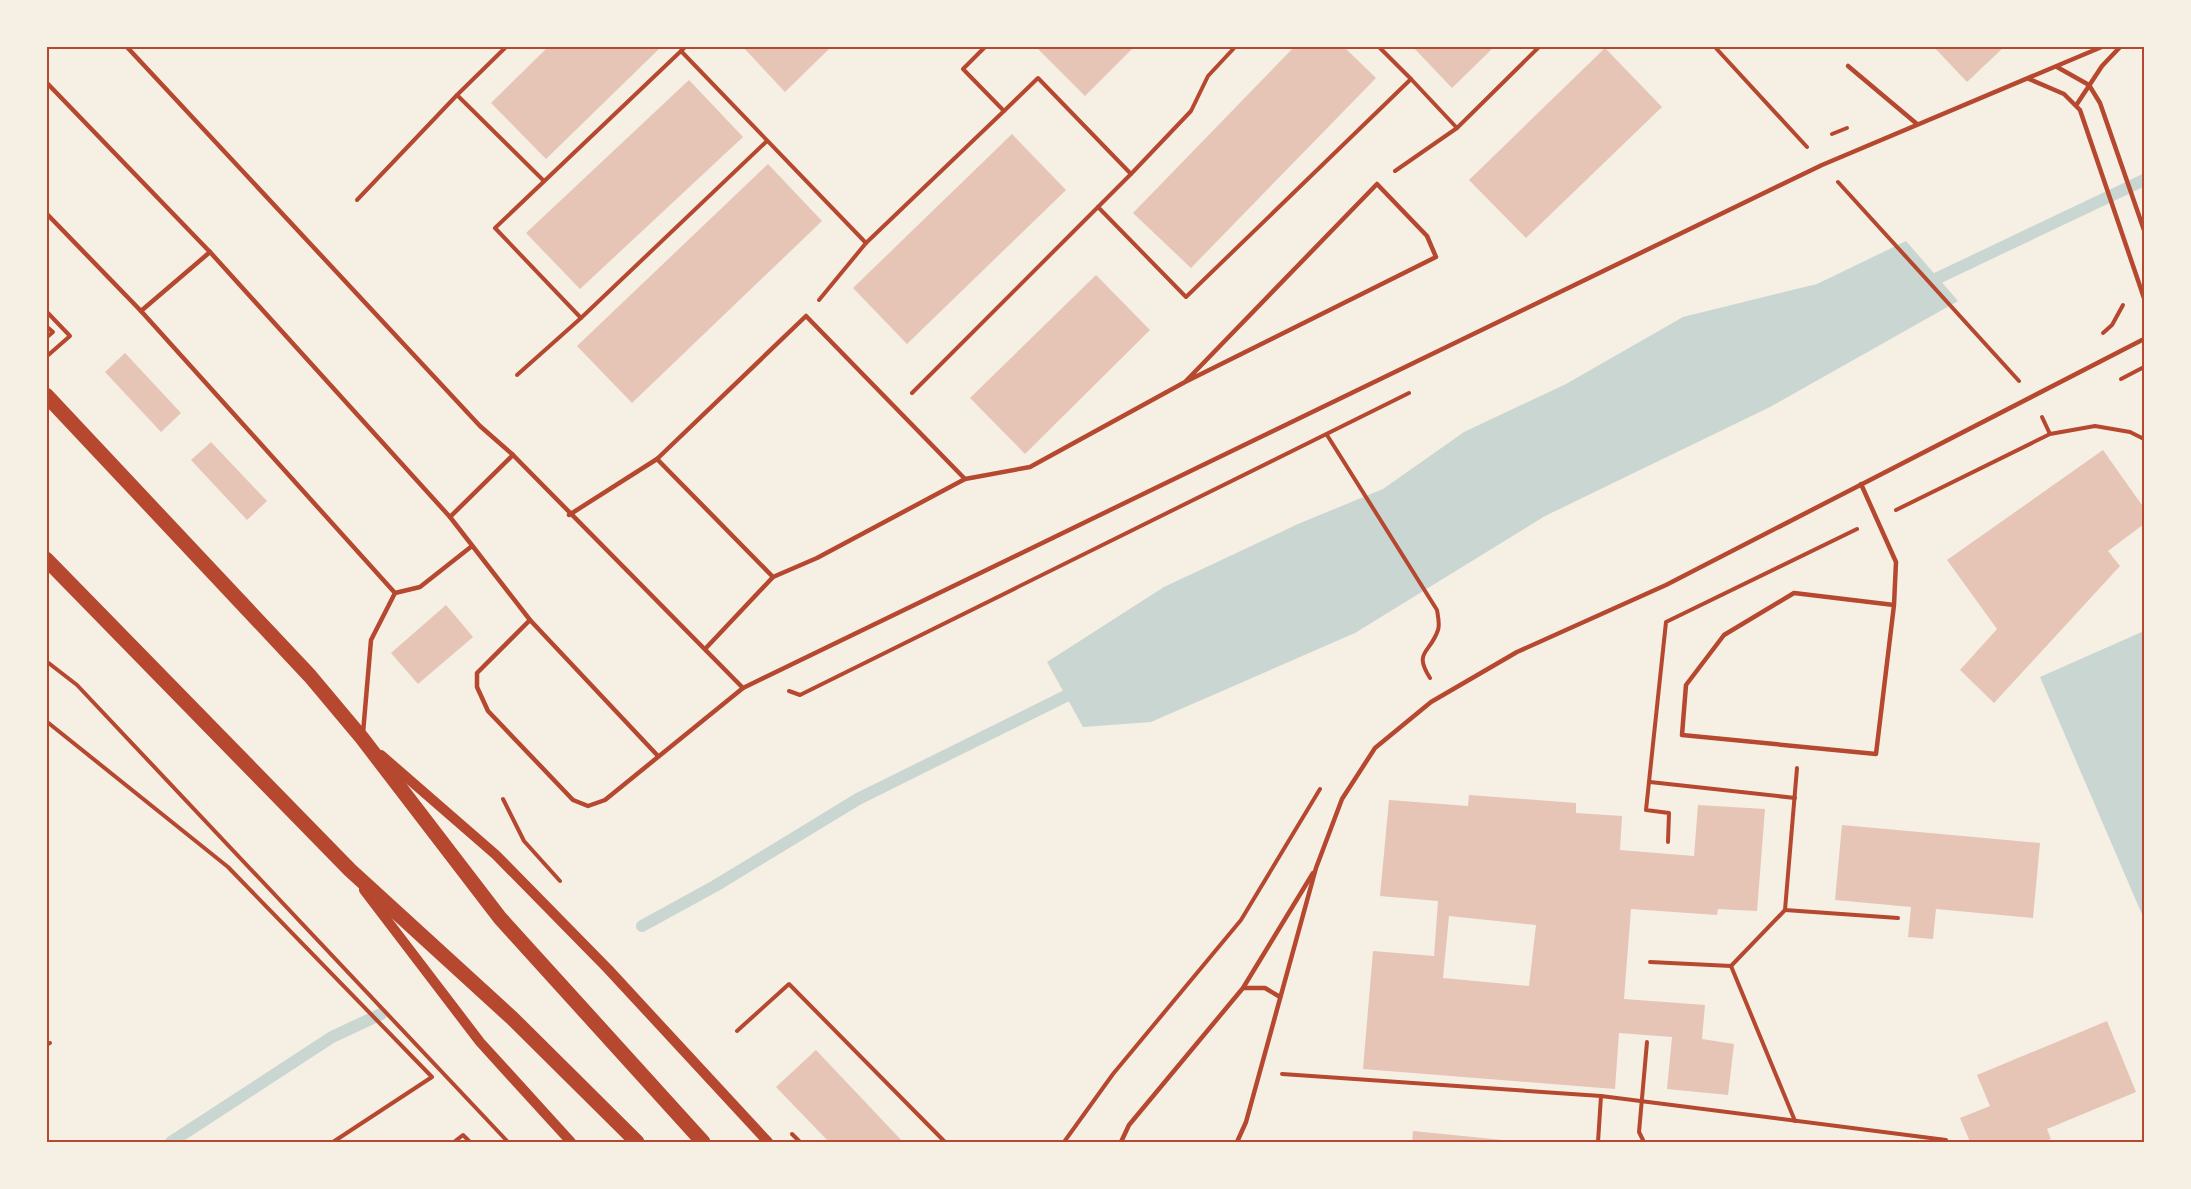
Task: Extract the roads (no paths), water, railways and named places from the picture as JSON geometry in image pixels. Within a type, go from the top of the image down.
[{"type":"main road","points":[[46,395],[310,676],[362,738],[500,918],[703,1143]]},
{"type":"main road","points":[[46,559],[350,870],[512,1018],[637,1143]]},
{"type":"street","points":[[362,738],[496,855],[608,969],[768,1143]]},
{"type":"street","points":[[350,870],[480,1042],[571,1143]]},
{"type":"lane","points":[[126,46],[472,418],[706,648],[743,688]]},
{"type":"lane","points":[[530,620],[477,674],[477,687],[488,711],[573,800],[588,806],[604,800],[743,688],[1822,165],[2104,46]]},
{"type":"lane","points":[[2077,104],[2103,66],[2121,46]]},
{"type":"lane","points":[[1848,66],[1917,124]]},
{"type":"lane","points":[[2057,67],[2089,85],[2100,103],[2145,230]]},
{"type":"lane","points":[[2029,79],[2051,86],[2077,104],[2145,298]]},
{"type":"lane","points":[[46,82],[210,252],[450,517],[530,620],[658,756]]},
{"type":"lane","points":[[706,648],[773,577],[817,558],[965,479],[1030,467],[1185,382],[1436,257],[1427,237],[1377,184],[1185,382]]},
{"type":"lane","points":[[46,213],[141,311],[395,593]]},
{"type":"lane","points":[[141,311],[210,252]]},
{"type":"lane","points":[[569,515],[657,459],[806,316],[965,479]]},
{"type":"lane","points":[[1237,1143],[1246,1122],[1316,868],[1342,799],[1375,748],[1431,702],[1516,652],[1666,585],[2145,339]]},
{"type":"lane","points":[[450,517],[513,456]]},
{"type":"lane","points":[[657,459],[773,577]]},
{"type":"lane","points":[[1861,484],[1896,562],[1894,605],[1876,754],[1682,735],[1686,685],[1724,635],[1794,593],[1894,605]]},
{"type":"lane","points":[[362,738],[371,640],[395,593],[420,587],[472,546]]},
{"type":"lane","points":[[1122,1143],[1129,1125],[1244,988],[1316,868]]},
{"type":"lane","points":[[1244,988],[1265,988],[1280,997]]},
{"type":"waterway","points":[[1923,285],[2144,180]]},
{"type":"waterway","points":[[642,926],[715,886],[858,799],[1080,689]]},
{"type":"waterway","points":[[171,1142],[332,1037],[381,1014]]}]
